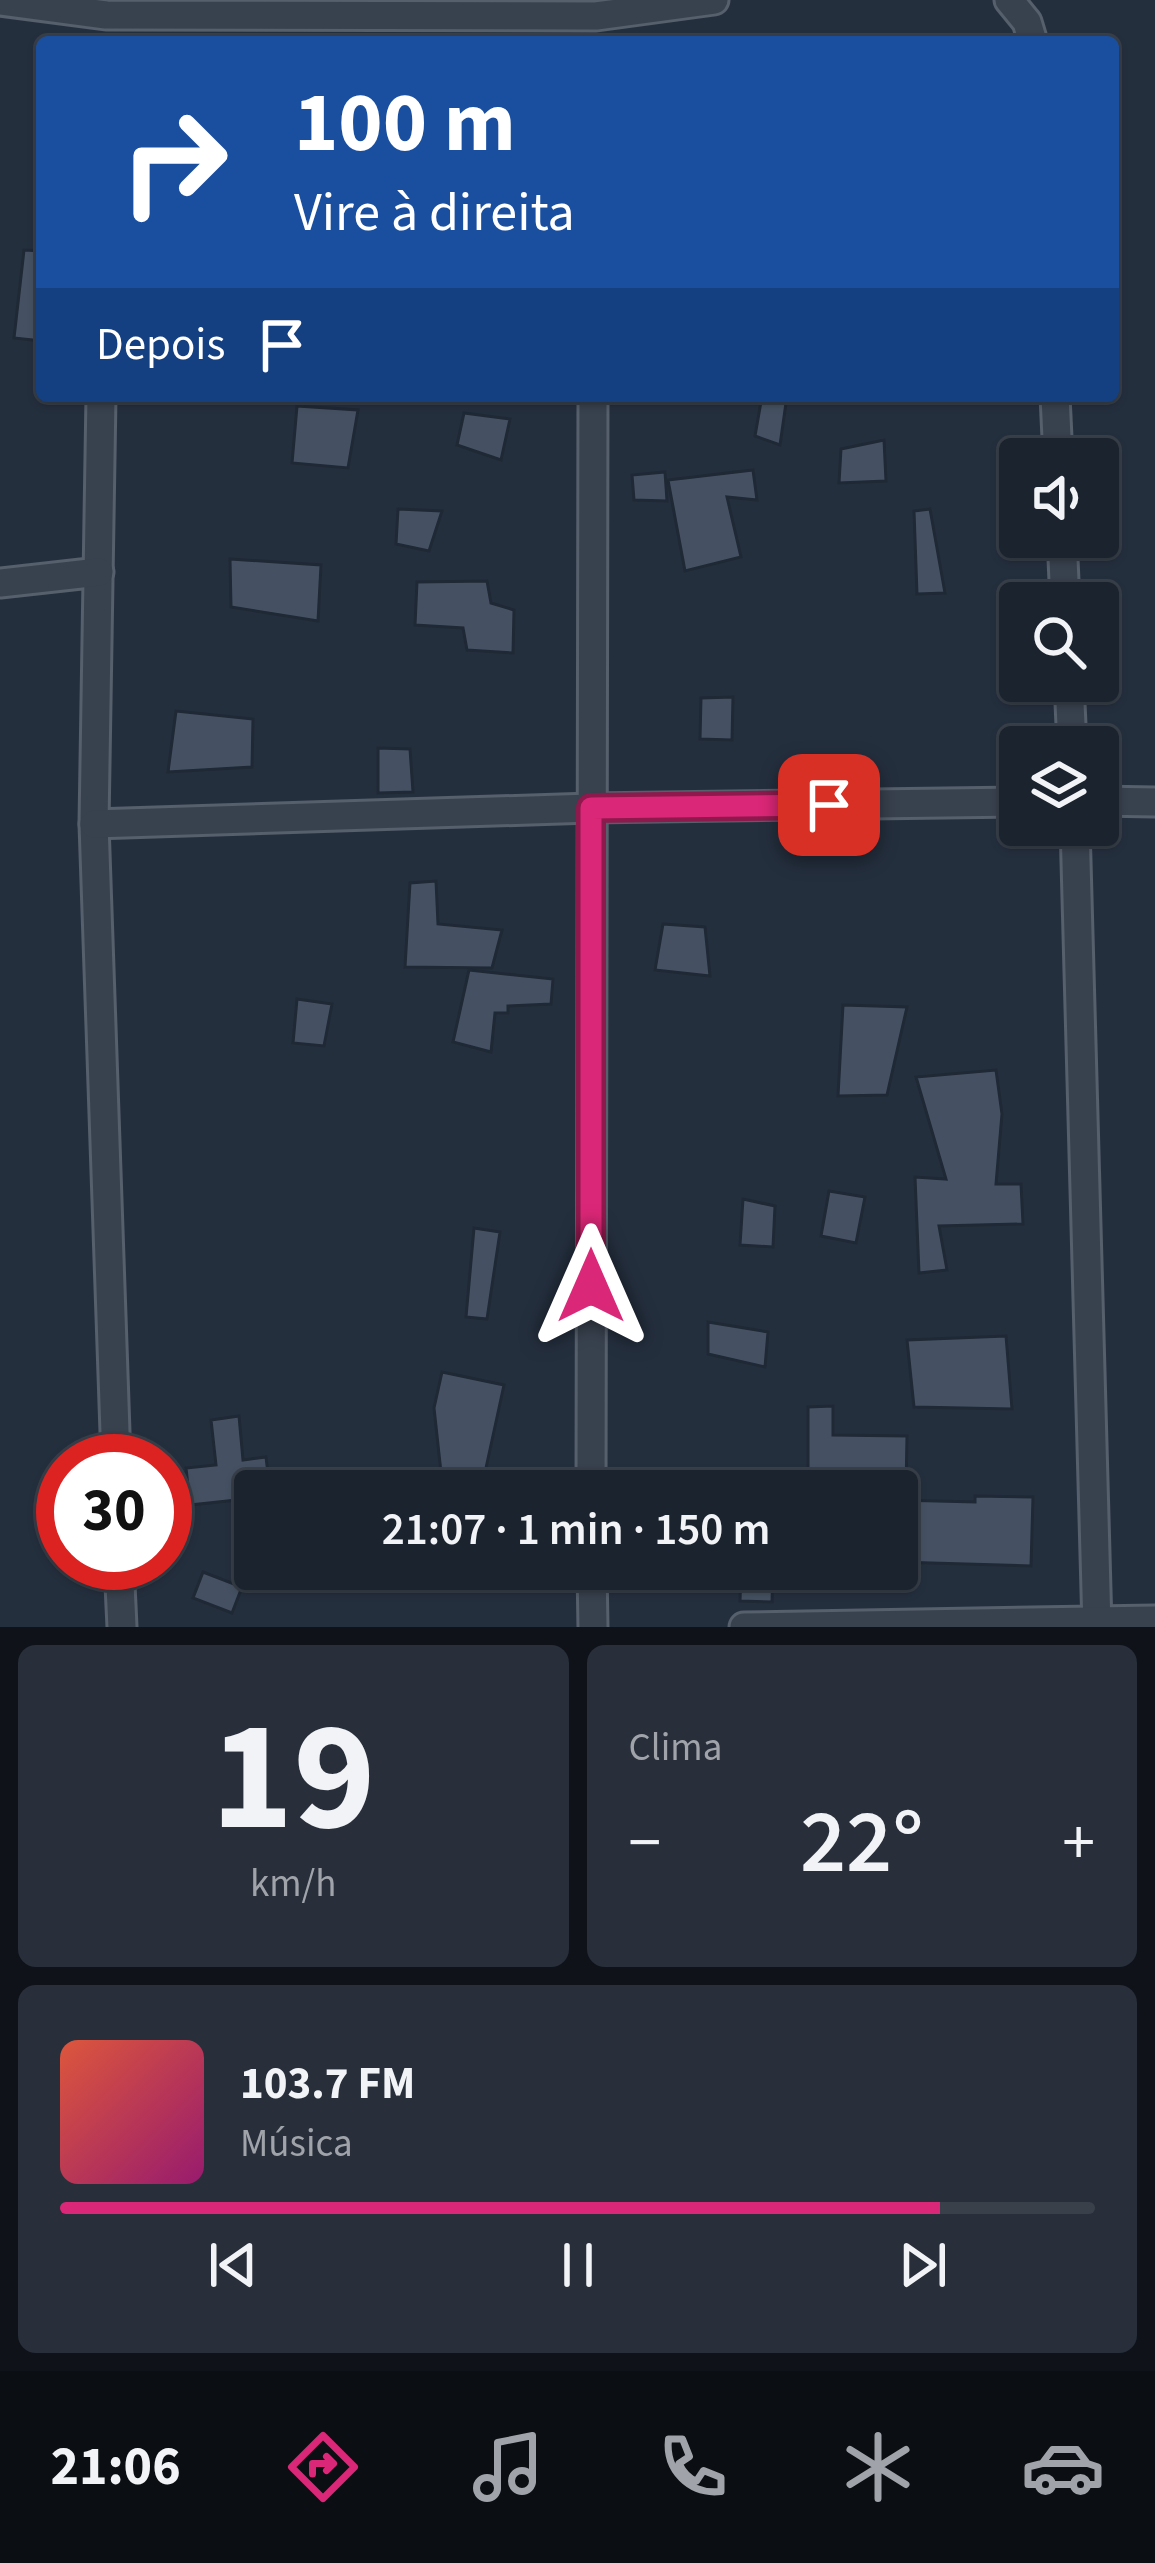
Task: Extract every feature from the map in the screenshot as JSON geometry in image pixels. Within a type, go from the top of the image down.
[{"type":"street","points":[[0,1],[106,19],[596,19],[715,0]]},
{"type":"street","points":[[1009,0],[1027,22],[1031,36]]},
{"type":"street","points":[[101,402],[94,824],[115,1434]]},
{"type":"street","points":[[591,1470],[593,402]]},
{"type":"street","points":[[1055,402],[1057,438]]},
{"type":"street","points":[[0,583],[99,572]]},
{"type":"street","points":[[46,577],[97,610]]},
{"type":"street","points":[[1119,801],[1155,802]]},
{"type":"street","points":[[94,824],[591,808],[999,802]]},
{"type":"street","points":[[1076,846],[1097,1624]]},
{"type":"street","points":[[120,1590],[122,1627]]},
{"type":"street","points":[[592,1590],[593,1627]]},
{"type":"street","points":[[744,1627],[1097,1624],[1155,1619]]},
{"type":"building","points":[[24,250],[36,251],[36,340],[14,338]]},
{"type":"building","points":[[761,402],[786,402],[780,445],[755,436]]},
{"type":"building","points":[[297,406],[358,410],[348,468],[292,463]]},
{"type":"building","points":[[464,413],[510,419],[501,460],[457,445]]},
{"type":"building","points":[[884,440],[886,481],[839,483],[841,449]]},
{"type":"building","points":[[753,470],[757,500],[727,497],[741,557],[685,571],[668,480]]},
{"type":"building","points":[[665,472],[667,501],[634,500],[632,475]]},
{"type":"building","points":[[398,509],[442,511],[429,551],[396,544]]},
{"type":"building","points":[[930,509],[945,593],[917,594],[914,511]]},
{"type":"building","points":[[230,559],[321,565],[318,621],[231,607]]},
{"type":"building","points":[[487,581],[491,603],[514,610],[513,653],[467,650],[463,628],[415,625],[417,582]]},
{"type":"building","points":[[733,697],[732,740],[700,739],[701,698]]},
{"type":"building","points":[[176,711],[253,719],[252,767],[168,772]]},
{"type":"building","points":[[378,748],[410,749],[413,792],[378,793]]},
{"type":"building","points":[[436,881],[438,924],[502,930],[492,968],[405,967],[410,883]]},
{"type":"building","points":[[663,924],[705,927],[710,976],[655,970]]},
{"type":"building","points":[[469,970],[553,979],[551,1004],[508,1006],[508,1013],[495,1013],[491,1052],[453,1042]]},
{"type":"building","points":[[297,999],[332,1004],[324,1046],[293,1043]]},
{"type":"building","points":[[843,1005],[907,1007],[887,1095],[838,1096]]},
{"type":"building","points":[[996,1070],[1002,1114],[996,1184],[1021,1184],[1023,1224],[939,1226],[947,1270],[919,1273],[915,1177],[946,1179],[916,1077]]},
{"type":"building","points":[[829,1191],[865,1197],[856,1243],[821,1236]]},
{"type":"building","points":[[743,1199],[775,1206],[773,1247],[740,1245]]},
{"type":"building","points":[[474,1228],[500,1232],[487,1319],[466,1317]]},
{"type":"building","points":[[708,1322],[768,1332],[765,1367],[708,1354]]},
{"type":"building","points":[[1006,1336],[1012,1409],[914,1407],[907,1340]]},
{"type":"building","points":[[442,1372],[504,1385],[486,1470],[441,1470],[434,1408]]},
{"type":"building","points":[[833,1406],[833,1435],[907,1436],[906,1470],[808,1470],[808,1407]]},
{"type":"building","points":[[239,1416],[243,1460],[266,1457],[268,1470],[234,1470],[234,1500],[192,1505],[192,1467],[216,1465],[211,1420]]},
{"type":"building","points":[[975,1496],[1033,1497],[1031,1566],[918,1563],[918,1501],[975,1502]]},
{"type":"building","points":[[203,1572],[241,1590],[232,1613],[193,1598]]},
{"type":"building","points":[[740,1590],[772,1590],[772,1602],[740,1601]]},
{"type":"route","points":[[591,1286],[591,808],[829,805]]}]
